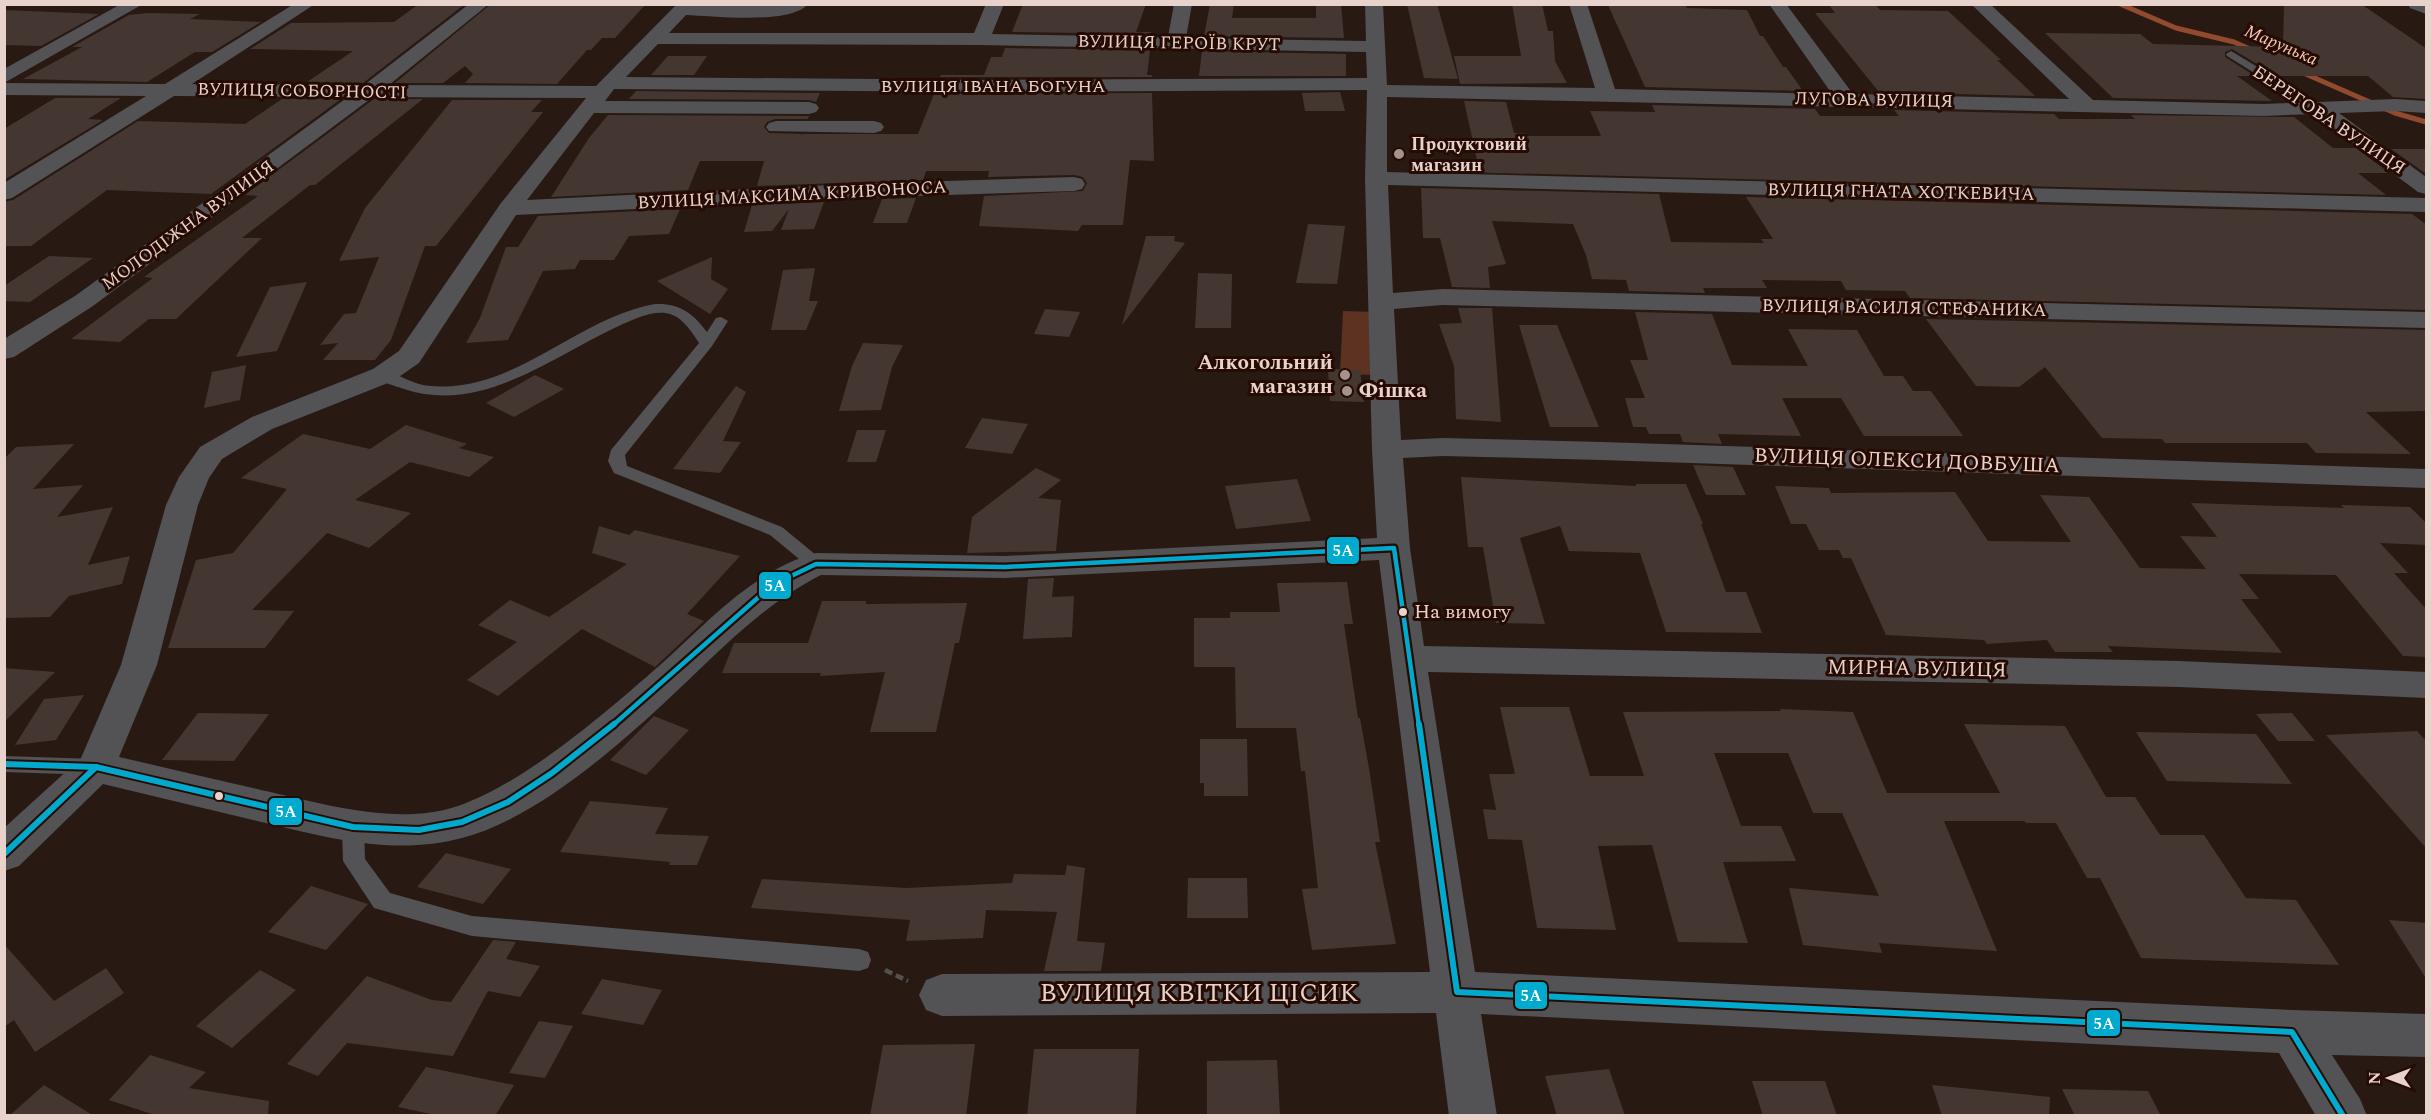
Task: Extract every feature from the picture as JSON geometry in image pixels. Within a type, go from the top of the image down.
[{"type":"street","points":[[4,77],[135,4]]},
{"type":"street","points":[[4,193],[173,90],[307,4]]},
{"type":"street","name":"МОЛОДІЖНА ВУЛИЦЯ","points":[[4,351],[84,301],[367,92],[481,4]]},
{"type":"street","points":[[4,854],[96,767],[139,665],[182,505],[194,477],[211,453],[235,436],[262,423],[383,375],[416,350],[509,208],[592,108],[653,38],[684,7],[780,11],[796,8],[800,4]]},
{"type":"street","points":[[981,39],[995,4]]},
{"type":"street","points":[[1176,43],[1183,4]]},
{"type":"street","points":[[1374,4],[1376,178],[1387,450],[1394,548],[1473,1116]]},
{"type":"street","points":[[1578,4],[1607,94]]},
{"type":"street","points":[[1777,4],[1846,99]]},
{"type":"street","points":[[1979,4],[2087,105]]},
{"type":"street","points":[[2416,4],[2427,9]]},
{"type":"street","name":"ВУЛИЦЯ ГЕРОЇВ КРУТ","points":[[653,38],[981,39],[1376,46]]},
{"type":"street","name":"ВУЛИЦЯ ІВАНА БОГУНА","points":[[592,108],[989,87],[1376,88]]},
{"type":"street","name":"ЛУГОВА ВУЛИЦЯ","points":[[1376,88],[2264,110],[2395,105],[2427,107]]},
{"type":"street","name":"ВУЛИЦЯ СОБОРНОСТІ","points":[[4,89],[367,92],[592,108]]},
{"type":"street","points":[[592,108],[873,117],[734,128]]},
{"type":"street","name":"БЕРЕГОВА ВУЛИЦЯ","points":[[2320,109],[2427,187]]},
{"type":"street","name":"ВУЛИЦЯ ГНАТА ХОТКЕВИЧА","points":[[1376,178],[2427,205]]},
{"type":"street","name":"ВУЛИЦЯ МАКСИМА КРИВОНОСА","points":[[509,208],[851,191],[1074,184]]},
{"type":"street","name":"ВУЛИЦЯ ВАСИЛЯ СТЕФАНИКА","points":[[1381,302],[1443,297],[2427,320]]},
{"type":"street","name":"ВУЛИЦЯ ОЛЕКСИ ДОВБУША","points":[[1387,450],[1443,447],[1614,451],[2427,478]]},
{"type":"street","points":[[96,767],[353,827],[419,830],[462,822],[508,802],[552,773],[636,707],[761,595],[785,579],[816,564],[1005,567],[1394,548]]},
{"type":"street","name":"МИРНА ВУЛИЦЯ","points":[[1408,659],[2167,673],[2427,685]]},
{"type":"street","name":"ВУЛИЦЯ КВІТКИ ЦІСИК","points":[[942,995],[1457,992],[2292,1032],[2427,1036]]},
{"type":"street","points":[[2292,1032],[2343,1116]]},
{"type":"lane","name":"БЕРЕГОВА ВУЛИЦЯ","points":[[2231,54],[2320,109]]},
{"type":"lane","points":[[383,375],[403,384],[432,391],[472,387],[525,368],[615,322],[657,308],[672,309],[685,315],[707,343]]},
{"type":"lane","points":[[721,321],[707,343],[617,454],[616,461],[621,469],[776,531],[816,564]]},
{"type":"lane","points":[[4,764],[96,767]]},
{"type":"lane","points":[[353,827],[354,861],[382,902],[472,926],[859,960]]},
{"type":"path","points":[[859,960],[942,995]]},
{"type":"shaded area","points":[[1343,311],[1376,312],[1379,375],[1340,374]]},
{"type":"building","points":[[419,4],[465,4],[363,83],[307,82],[353,51],[250,49],[291,23],[394,22]]},
{"type":"building","points":[[491,4],[646,4],[615,38],[602,38],[591,50],[587,50],[557,84],[465,83],[473,74],[465,66],[443,83],[395,83]]},
{"type":"building","points":[[1023,4],[1146,4],[1136,32],[1151,32],[1151,34],[1012,32]]},
{"type":"building","points":[[1210,4],[1234,4],[1232,18],[1316,18],[1316,4],[1341,4],[1344,38],[1204,36]]},
{"type":"building","points":[[1407,4],[1437,4],[1458,79],[1424,78]]},
{"type":"building","points":[[1512,4],[1542,4],[1548,31],[1553,31],[1555,61],[1567,83],[1460,84],[1454,56],[1521,56]]},
{"type":"building","points":[[1684,4],[1687,8],[1747,10],[1760,36],[1763,36],[1783,67],[1786,67],[1803,91],[1645,87],[1608,5]]},
{"type":"building","points":[[1828,4],[1875,4],[1880,10],[1948,11],[2001,60],[1997,60],[2035,96],[1879,92],[1815,13],[1835,13]]},
{"type":"building","points":[[2284,4],[2361,4],[2427,49],[2427,99],[2393,97],[2368,76],[2277,76],[2232,49],[2225,52],[2225,57],[2255,76],[2237,76],[2272,101],[2113,98],[2045,33],[2140,34],[2153,44],[2283,47]]},
{"type":"building","points":[[4,10],[99,14],[41,46],[4,45]]},
{"type":"building","points":[[200,14],[190,19],[261,22],[212,52],[195,52],[147,82],[23,79],[82,47],[72,47],[129,15]]},
{"type":"building","points":[[1005,48],[1150,50],[1147,75],[1152,75],[1152,77],[940,77],[941,75],[984,75],[991,57],[1002,57]]},
{"type":"building","points":[[1202,51],[1346,54],[1346,76],[1199,76]]},
{"type":"building","points":[[668,56],[707,56],[694,75],[651,75]]},
{"type":"building","points":[[636,91],[820,93],[816,102],[809,100],[629,99]]},
{"type":"building","points":[[1340,92],[1345,111],[1305,111],[1302,93]]},
{"type":"building","points":[[1152,93],[1154,161],[1130,160],[1123,225],[1082,225],[1078,231],[979,226],[984,196],[1083,191],[1087,183],[1083,177],[1074,175],[988,177],[989,171],[926,171],[923,180],[757,186],[764,161],[700,161],[688,190],[551,197],[589,138],[608,115],[809,116],[808,119],[775,119],[767,122],[764,127],[769,133],[802,134],[801,136],[803,134],[918,134],[934,94]]},
{"type":"building","points":[[55,98],[121,98],[88,119],[103,120],[4,180],[4,129]]},
{"type":"building","points":[[282,99],[341,99],[211,194],[107,190],[31,246],[4,246],[4,202],[13,200],[138,121],[245,124]]},
{"type":"building","points":[[374,99],[423,99],[315,185],[310,185],[242,238],[262,238],[176,319],[149,319],[120,342],[71,339],[153,278],[144,277],[258,196],[245,195]]},
{"type":"building","points":[[452,100],[542,100],[531,112],[543,112],[436,246],[425,246],[391,340],[375,360],[323,360],[338,343],[320,345],[344,314],[356,313],[379,257],[339,261],[365,208]]},
{"type":"building","points":[[1464,101],[1506,102],[1514,133],[1526,133],[1527,136],[1601,136],[1590,111],[1655,112],[1652,105],[1815,109],[1820,116],[1899,116],[1894,110],[2054,114],[2059,119],[2135,119],[2131,115],[2294,117],[2333,148],[2356,148],[2389,173],[2358,173],[2386,195],[1420,171],[1420,160],[1477,160]]},
{"type":"building","points":[[2391,149],[2427,149],[2427,173],[2425,173]]},
{"type":"building","points":[[1421,188],[1659,194],[1671,242],[1764,243],[1761,239],[1773,239],[1746,197],[2412,214],[2427,225],[2427,310],[1910,298],[1905,291],[1846,290],[1841,281],[1762,280],[1767,288],[1703,288],[1705,293],[1629,291],[1626,280],[1592,279],[1586,255],[1573,224],[1492,221],[1506,264],[1488,267],[1490,288],[1452,287],[1440,238],[1423,238]]},
{"type":"building","points":[[916,198],[907,223],[873,223],[882,199]]},
{"type":"building","points":[[824,202],[814,229],[781,230],[789,209],[772,231],[744,232],[752,205]]},
{"type":"building","points":[[680,209],[669,234],[629,236],[614,260],[580,260],[575,269],[543,271],[508,340],[466,343],[480,318],[506,247],[518,247],[538,216]]},
{"type":"building","points":[[1308,224],[1345,226],[1337,284],[1296,283]]},
{"type":"building","points":[[1146,236],[1175,236],[1174,241],[1185,243],[1122,325]]},
{"type":"building","points":[[49,256],[93,258],[30,302],[4,301],[4,286]]},
{"type":"building","points":[[712,257],[711,279],[728,289],[710,314],[657,281]]},
{"type":"building","points":[[815,268],[809,301],[818,301],[806,330],[771,330],[783,270]]},
{"type":"building","points":[[1198,273],[1232,274],[1231,328],[1195,328]]},
{"type":"building","points":[[307,282],[277,351],[236,357],[270,287]]},
{"type":"building","points":[[1458,308],[1492,308],[1501,422],[1456,419],[1454,366],[1439,324],[1462,323]]},
{"type":"building","points":[[1045,309],[1080,312],[1069,337],[1034,334]]},
{"type":"building","points":[[1635,312],[1712,314],[1732,365],[1808,366],[1788,329],[1857,330],[1884,376],[1903,376],[1913,391],[1931,391],[1963,436],[1864,436],[1841,398],[1782,398],[1801,436],[1718,434],[1722,444],[1683,442],[1680,434],[1649,434],[1646,427],[1633,427],[1625,398],[1645,398],[1630,360],[1648,360]]},
{"type":"building","points":[[1926,319],[2427,330],[2427,411],[2366,412],[2411,454],[2316,453],[2307,443],[2165,443],[2162,439],[2102,438],[2045,367],[2019,387],[1976,386]]},
{"type":"building","points":[[1519,325],[1557,325],[1599,427],[1550,427]]},
{"type":"building","points":[[863,343],[903,345],[892,367],[881,410],[839,411],[852,366]]},
{"type":"building","points":[[246,365],[240,400],[204,408],[212,372]]},
{"type":"building","name":"Фішка","points":[[1328,369],[1360,370],[1364,402],[1330,401]]},
{"type":"building","points":[[535,375],[564,389],[514,417],[486,403]]},
{"type":"building","points":[[736,386],[746,392],[723,441],[741,442],[720,473],[673,469]]},
{"type":"building","points":[[982,418],[1028,424],[1012,454],[965,448]]},
{"type":"building","points":[[406,425],[467,444],[459,448],[494,457],[469,477],[410,462],[355,500],[411,513],[369,548],[327,533],[252,610],[294,611],[265,648],[168,648],[196,560],[233,553],[287,489],[241,478],[303,434],[370,449]]},
{"type":"building","points":[[857,430],[886,430],[876,462],[847,462]]},
{"type":"building","points":[[74,444],[33,489],[83,485],[57,517],[113,507],[88,565],[130,556],[122,584],[69,596],[50,617],[4,618],[4,459],[16,447]]},
{"type":"building","points":[[1693,465],[1733,467],[1746,495],[1706,495]]},
{"type":"building","points":[[1036,468],[1061,480],[1038,498],[1061,500],[1056,551],[967,553],[972,517]]},
{"type":"building","points":[[1461,477],[1636,486],[1636,484],[1686,484],[1703,524],[1701,524],[1726,592],[1746,592],[1762,633],[1666,632],[1640,553],[1569,551],[1560,526],[1520,538],[1545,624],[1496,623],[1483,547],[1468,547]]},
{"type":"building","points":[[1297,479],[1311,521],[1236,529],[1225,486]]},
{"type":"building","points":[[1775,486],[1829,488],[1831,493],[1955,492],[1988,541],[2071,542],[2040,495],[2089,497],[2140,568],[2206,569],[2180,536],[2217,537],[2191,503],[2344,508],[2341,505],[2410,507],[2427,524],[2427,545],[2380,543],[2408,573],[2394,573],[2427,610],[2427,657],[2403,656],[2336,575],[2239,574],[2259,599],[2241,599],[2282,653],[2108,646],[2113,652],[2055,652],[2047,640],[1987,644],[1984,640],[1886,635],[1851,558],[1843,558],[1839,550],[1819,550],[1806,524],[1791,524]]},
{"type":"building","points":[[599,526],[629,535],[635,530],[740,556],[687,614],[704,621],[655,667],[582,629],[498,696],[467,680],[517,642],[478,625],[510,600],[549,617],[627,564],[592,553]]},
{"type":"building","points":[[1054,578],[1052,597],[1074,596],[1072,637],[1023,639],[1028,579]]},
{"type":"building","points":[[1347,582],[1353,624],[1344,624],[1380,842],[1375,842],[1396,944],[1312,950],[1302,889],[1318,888],[1305,771],[1301,771],[1296,728],[1236,728],[1235,667],[1194,667],[1194,618],[1230,618],[1230,612],[1280,612],[1277,583]]},
{"type":"building","points":[[822,601],[866,601],[866,604],[967,603],[959,643],[955,643],[936,732],[870,732],[885,672],[820,676],[821,673],[722,673],[734,643],[808,643]]},
{"type":"building","points":[[4,668],[55,672],[4,722]]},
{"type":"building","points":[[84,695],[56,740],[15,745],[44,699]]},
{"type":"building","points":[[1500,707],[1569,707],[1590,776],[1644,776],[1623,712],[1781,711],[1780,709],[1853,712],[1887,793],[2000,793],[1964,724],[2065,726],[2106,797],[2135,797],[2160,835],[2204,835],[2246,898],[2296,900],[2339,965],[2141,958],[2100,878],[2087,878],[2056,823],[2026,823],[2024,821],[1944,821],[1997,951],[1879,943],[1882,953],[1803,945],[1789,888],[1879,896],[1842,813],[1813,813],[1788,753],[1714,753],[1741,826],[1781,826],[1796,861],[1723,862],[1748,943],[1678,942],[1652,845],[1598,846],[1616,930],[1537,928],[1522,840],[1488,839],[1483,809],[1496,810],[1489,774],[1515,774]]},
{"type":"building","points":[[198,713],[269,714],[234,761],[162,760]]},
{"type":"building","points":[[2292,713],[2315,741],[2278,741],[2256,714]]},
{"type":"building","points":[[654,716],[689,730],[646,775],[610,760]]},
{"type":"building","points":[[2417,731],[2427,742],[2427,849],[2326,735]]},
{"type":"building","points":[[2136,732],[2256,734],[2292,784],[2167,781]]},
{"type":"building","points":[[1200,739],[1247,739],[1248,796],[1204,796],[1204,783],[1200,783]]},
{"type":"building","points":[[590,801],[668,808],[655,834],[709,836],[697,865],[669,865],[670,862],[560,852]]},
{"type":"building","points":[[446,853],[511,869],[483,904],[417,887]]},
{"type":"building","points":[[1067,865],[1085,868],[1077,941],[1105,943],[1101,971],[1044,971],[1057,912],[986,910],[983,938],[906,941],[910,920],[751,908],[762,879],[906,888],[1012,883],[1014,874],[1065,875]]},
{"type":"building","points":[[1188,878],[1247,878],[1248,918],[1187,918]]},
{"type":"building","points":[[311,886],[368,904],[326,950],[268,932]]},
{"type":"building","points":[[2389,920],[2427,923],[2427,980]]},
{"type":"building","points":[[493,940],[516,942],[506,959],[540,966],[520,997],[488,991],[453,1056],[347,1043],[318,1076],[287,1064],[367,976],[432,1000],[451,1002]]},
{"type":"building","points":[[4,944],[54,1001],[106,968],[124,993],[35,1052],[14,1020],[4,1027]]},
{"type":"building","points":[[260,970],[296,990],[232,1048],[196,1026]]},
{"type":"building","points":[[602,979],[662,990],[643,1025],[581,1014]]},
{"type":"building","points":[[539,1021],[573,1026],[545,1078],[509,1073]]},
{"type":"building","points":[[975,1044],[966,1116],[870,1116],[883,1045]]},
{"type":"building","points":[[1034,1049],[1139,1049],[1136,1116],[1027,1116]]},
{"type":"building","points":[[150,1055],[206,1072],[189,1088],[269,1101],[268,1116],[158,1116],[109,1100]]},
{"type":"building","points":[[1277,1060],[1280,1116],[1207,1116],[1207,1061]]},
{"type":"building","points":[[426,1067],[514,1085],[495,1116],[440,1116],[398,1107]]},
{"type":"building","points":[[1609,1069],[1625,1116],[1557,1116],[1545,1076]]},
{"type":"building","points":[[1752,1081],[1825,1081],[1837,1116],[1763,1116]]},
{"type":"building","points":[[44,1085],[94,1116],[9,1116]]},
{"type":"building","points":[[1932,1085],[2050,1097],[2049,1116],[1942,1116]]},
{"type":"building","points":[[2062,1089],[2148,1091],[2161,1116],[2075,1116]]},
{"type":"waterway","name":"Марунька","points":[[2120,4],[2176,28],[2234,42],[2252,50]]},
{"type":"waterway","name":"Марунька","points":[[2301,72],[2395,113],[2426,122]]},
{"type":"transit line","name":"5А","points":[[4,764],[96,767],[353,827],[419,830],[462,822],[508,802],[552,773],[636,707],[761,595],[785,579],[816,564],[1005,567],[1394,548],[1457,992],[2292,1032],[2343,1116]]},
{"type":"transit line","name":"5А","points":[[4,854],[96,767]]},
{"type":"place","name":"Продуктовий магазин","points":[[1399,154]]},
{"type":"place","name":"Алкогольний магазин","points":[[1345,375]]},
{"type":"place","name":"Фішка","points":[[1347,391]]},
{"type":"place","name":"На вимогу","points":[[1403,612]]}]
